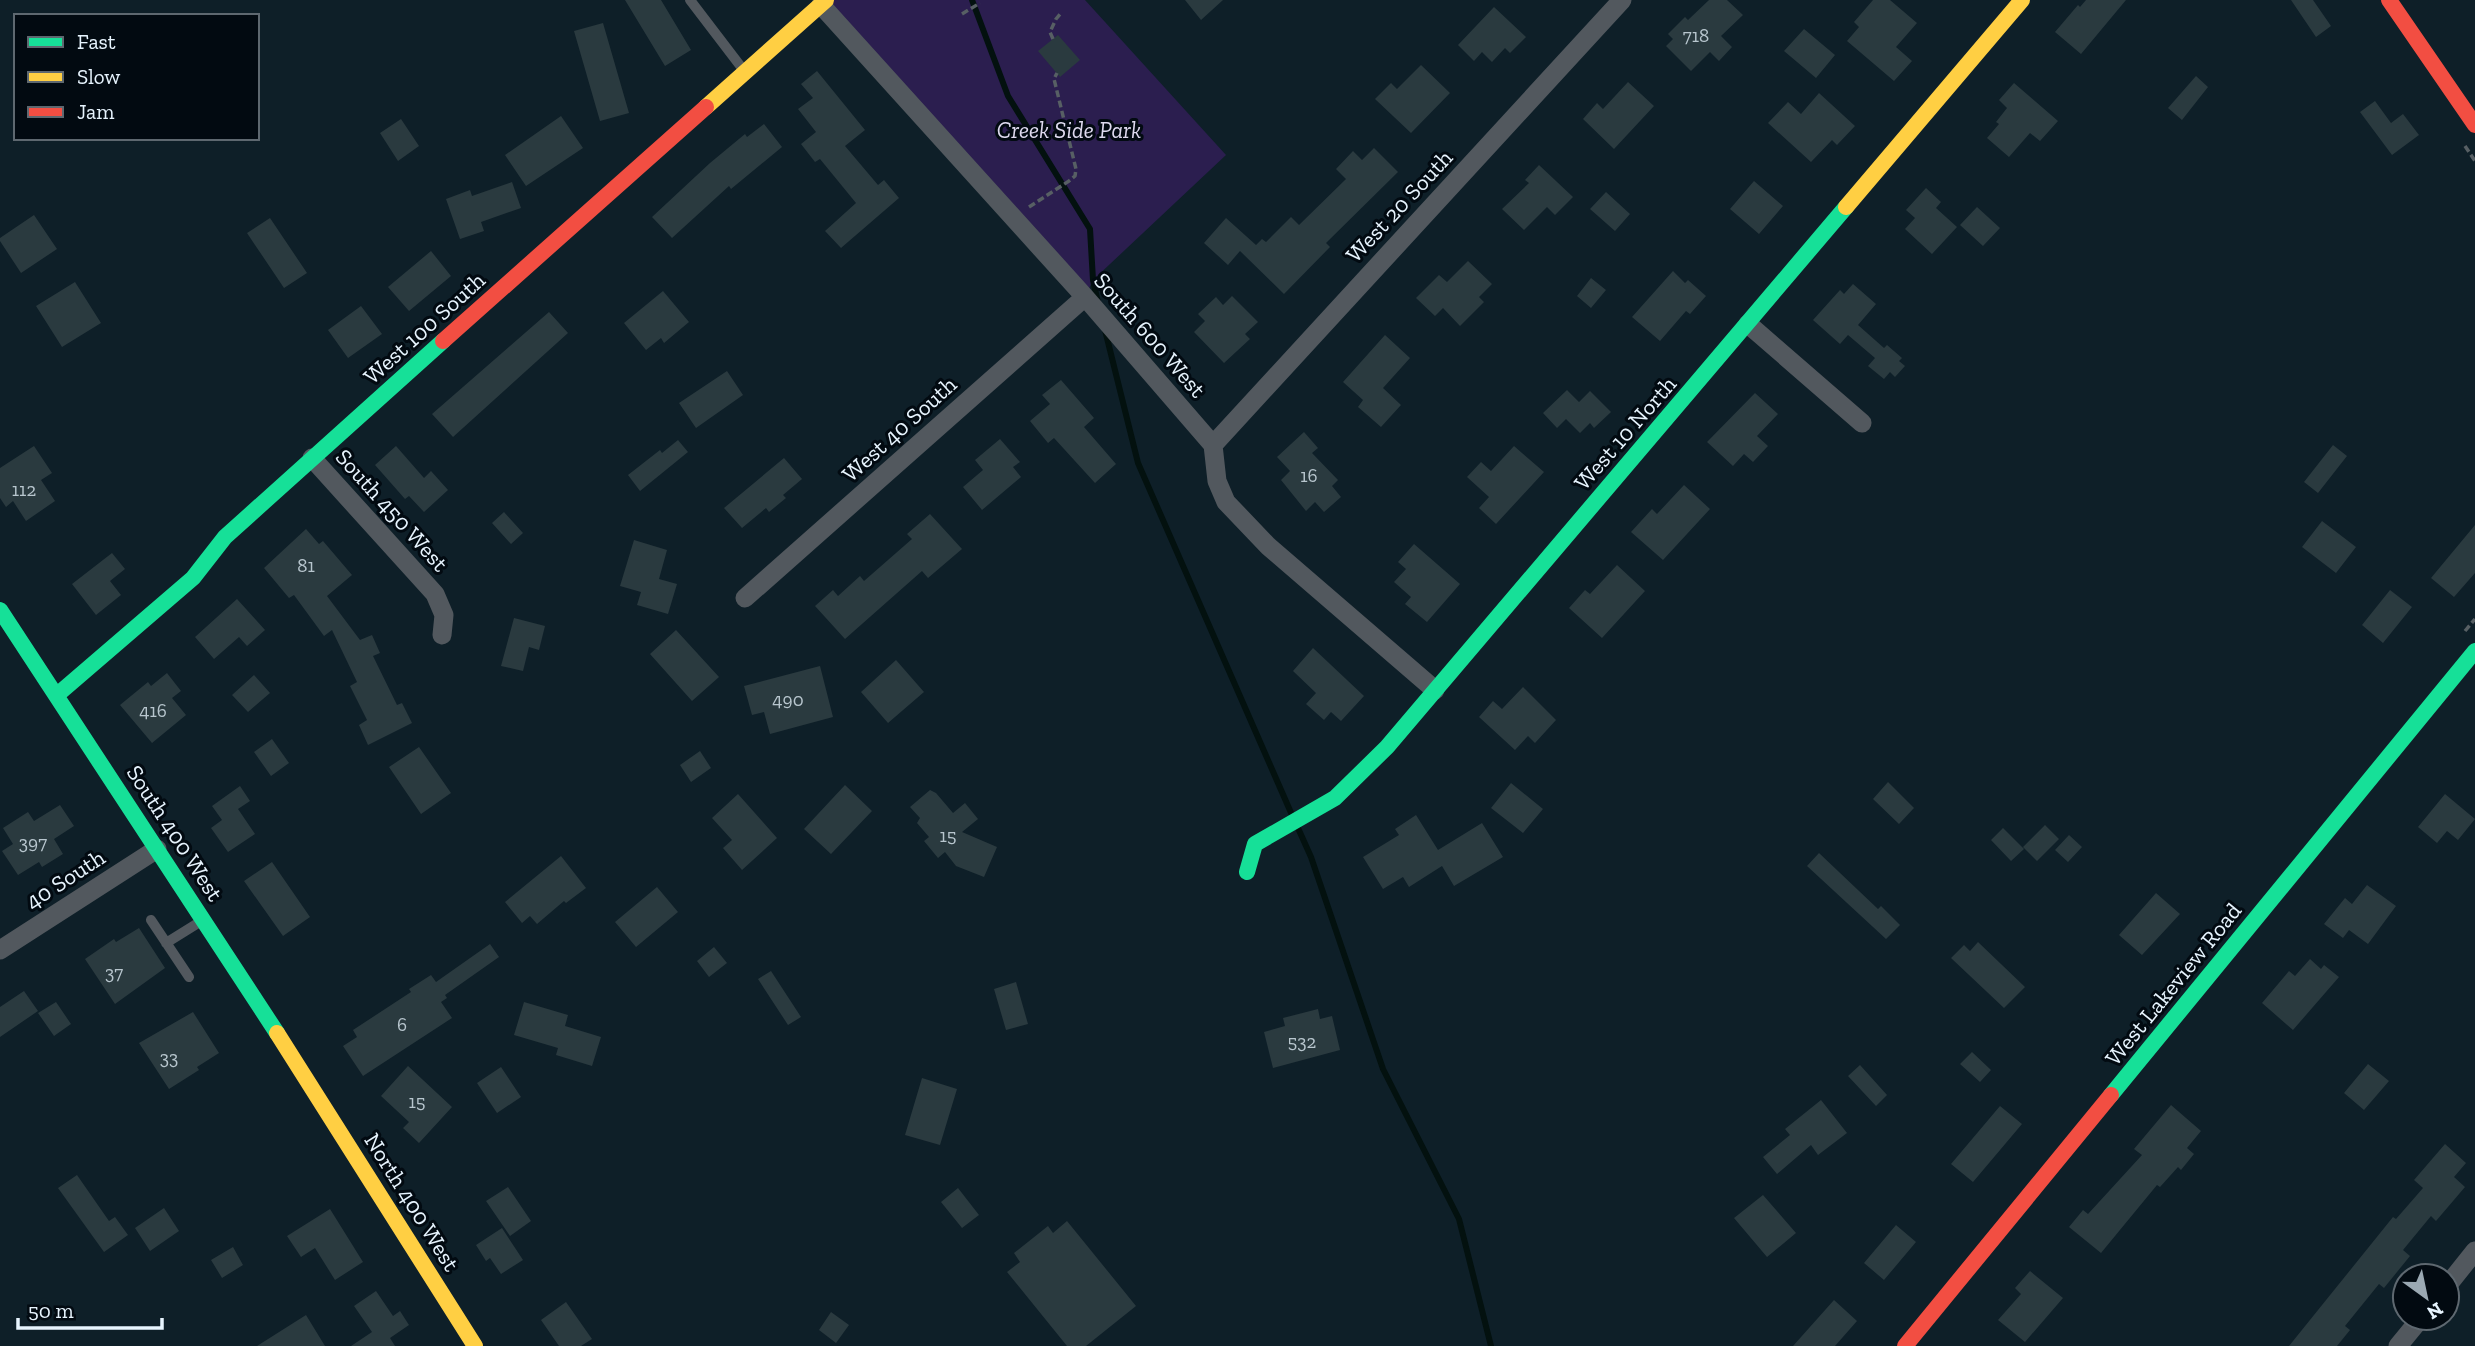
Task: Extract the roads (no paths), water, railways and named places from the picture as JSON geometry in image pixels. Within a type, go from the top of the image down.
[{"type":"street","name":"West 20 South","points":[[1213,445],[1622,0]]},
{"type":"street","name":"West 10 North","points":[[1247,872],[1255,845],[1335,798],[1387,747],[2022,0]]},
{"type":"street","points":[[2389,0],[2475,125]]},
{"type":"street","name":"West 100 South","points":[[57,695],[193,578],[225,537],[312,458],[824,2]]},
{"type":"street","name":"South 600 West","points":[[824,2],[1213,445]]},
{"type":"street","name":"West 40 South","points":[[746,598],[1085,297]]},
{"type":"street","points":[[1748,324],[1862,423]]},
{"type":"street","points":[[1213,445],[1217,481],[1226,502],[1268,546],[1434,690]]},
{"type":"street","name":"South 450 West","points":[[312,458],[435,594],[444,615],[442,635]]},
{"type":"street","name":"South 400 West","points":[[0,610],[310,1083]]},
{"type":"street","name":"West Lakeview Road","points":[[1905,1346],[2475,651]]},
{"type":"street","name":"40 South","points":[[0,950],[158,849]]},
{"type":"street","name":"North 400 West","points":[[310,1083],[475,1346]]},
{"type":"street","points":[[2461,1268],[2475,1251]]},
{"type":"street","points":[[2398,1346],[2410,1332]]},
{"type":"lane","points":[[690,0],[745,72]]},
{"type":"lane","points":[[151,920],[189,977]]},
{"type":"lane","points":[[166,943],[204,920]]},
{"type":"waterway","points":[[972,0],[1008,96],[1090,229],[1093,280],[1098,303]]},
{"type":"waterway","points":[[1105,330],[1138,463],[1292,815]]},
{"type":"waterway","points":[[1298,828],[1311,857],[1383,1069],[1459,1219],[1491,1346]]},
{"type":"park label","name":"Creek Side Park","points":[[1069,130]]}]
